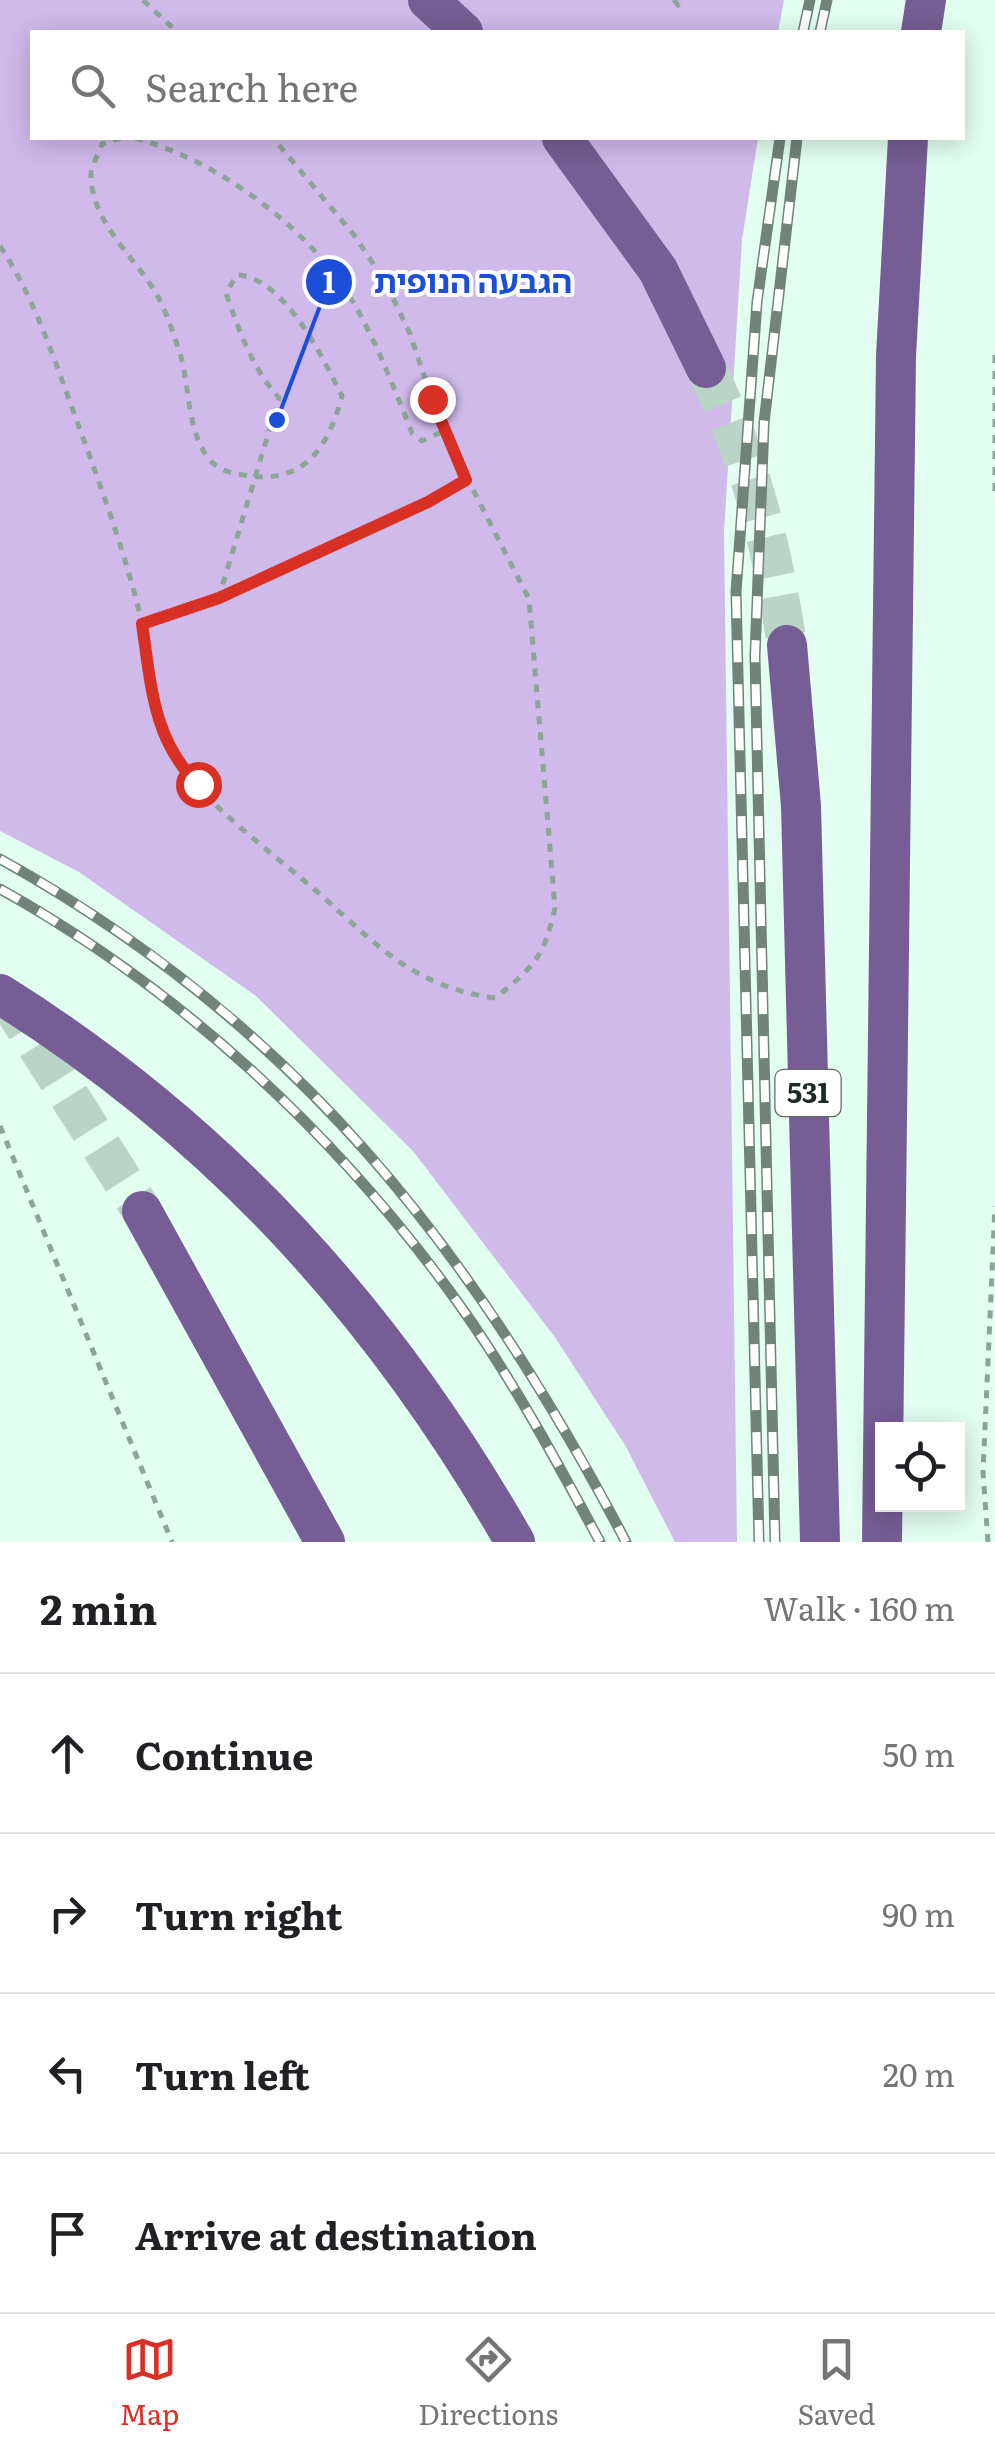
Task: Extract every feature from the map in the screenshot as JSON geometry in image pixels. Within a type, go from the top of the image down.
[{"type":"highway","points":[[428,0],[461,30]]},
{"type":"highway","points":[[920,30],[926,0]]},
{"type":"highway","points":[[563,140],[658,270],[706,368]]},
{"type":"highway","points":[[882,1542],[896,356],[908,140]]},
{"type":"highway","name":"531","points":[[787,645],[801,806],[820,1542]]},
{"type":"highway","points":[[0,994],[88,1054],[183,1128],[290,1229],[398,1358],[515,1542]]},
{"type":"highway","points":[[142,1211],[325,1542]]},
{"type":"path","points":[[143,0],[175,30]]},
{"type":"path","points":[[674,0],[678,4],[684,0]]},
{"type":"path","points":[[115,140],[102,144],[92,174],[98,200],[112,233],[164,308],[182,360],[192,422],[209,459],[225,472],[258,478],[295,471],[330,438],[342,396],[313,339],[279,298],[249,276],[237,275],[226,294],[262,380],[279,398],[258,478],[219,598]]},
{"type":"path","points":[[140,140],[198,164],[290,228],[353,303],[412,433],[422,441],[444,431]]},
{"type":"path","points":[[0,246],[44,334],[109,509],[142,624],[158,726],[182,770],[376,945],[417,975],[453,992],[495,998],[532,969],[546,948],[555,908],[528,599],[466,480],[410,334],[386,283],[354,235],[275,140]]},
{"type":"path","points":[[995,356],[995,496]]},
{"type":"path","points":[[142,624],[219,598],[428,502],[466,480]]},
{"type":"path","points":[[0,1126],[172,1542]]},
{"type":"path","points":[[988,1542],[984,1472],[995,1206]]},
{"type":"shaded area","points":[[0,0],[784,0],[778,30],[30,30],[30,140],[758,140],[742,240],[724,532],[737,1542],[675,1542],[625,1445],[554,1336],[413,1151],[256,996],[79,872],[0,831]]},
{"type":"tunnel","points":[[706,368],[735,435],[757,503],[787,645]]},
{"type":"tunnel","points":[[5,995],[142,1211]]},
{"type":"railway","points":[[803,30],[810,0]]},
{"type":"railway","points":[[820,30],[827,0]]},
{"type":"railway","points":[[759,1542],[736,592],[757,302],[780,140]]},
{"type":"railway","points":[[775,1542],[755,656],[764,423],[797,140]]},
{"type":"railway","points":[[0,859],[105,923],[201,993],[287,1069],[366,1151],[438,1240],[505,1334],[626,1542]]},
{"type":"railway","points":[[0,889],[132,973],[194,1021],[254,1072],[364,1185],[480,1335],[600,1542]]},
{"type":"place","name":"הגבעה הנופית","points":[[277,420]]},
{"type":"route","points":[[198,784],[182,770],[158,726],[142,624],[219,598],[428,502],[466,480],[432,399]]}]
